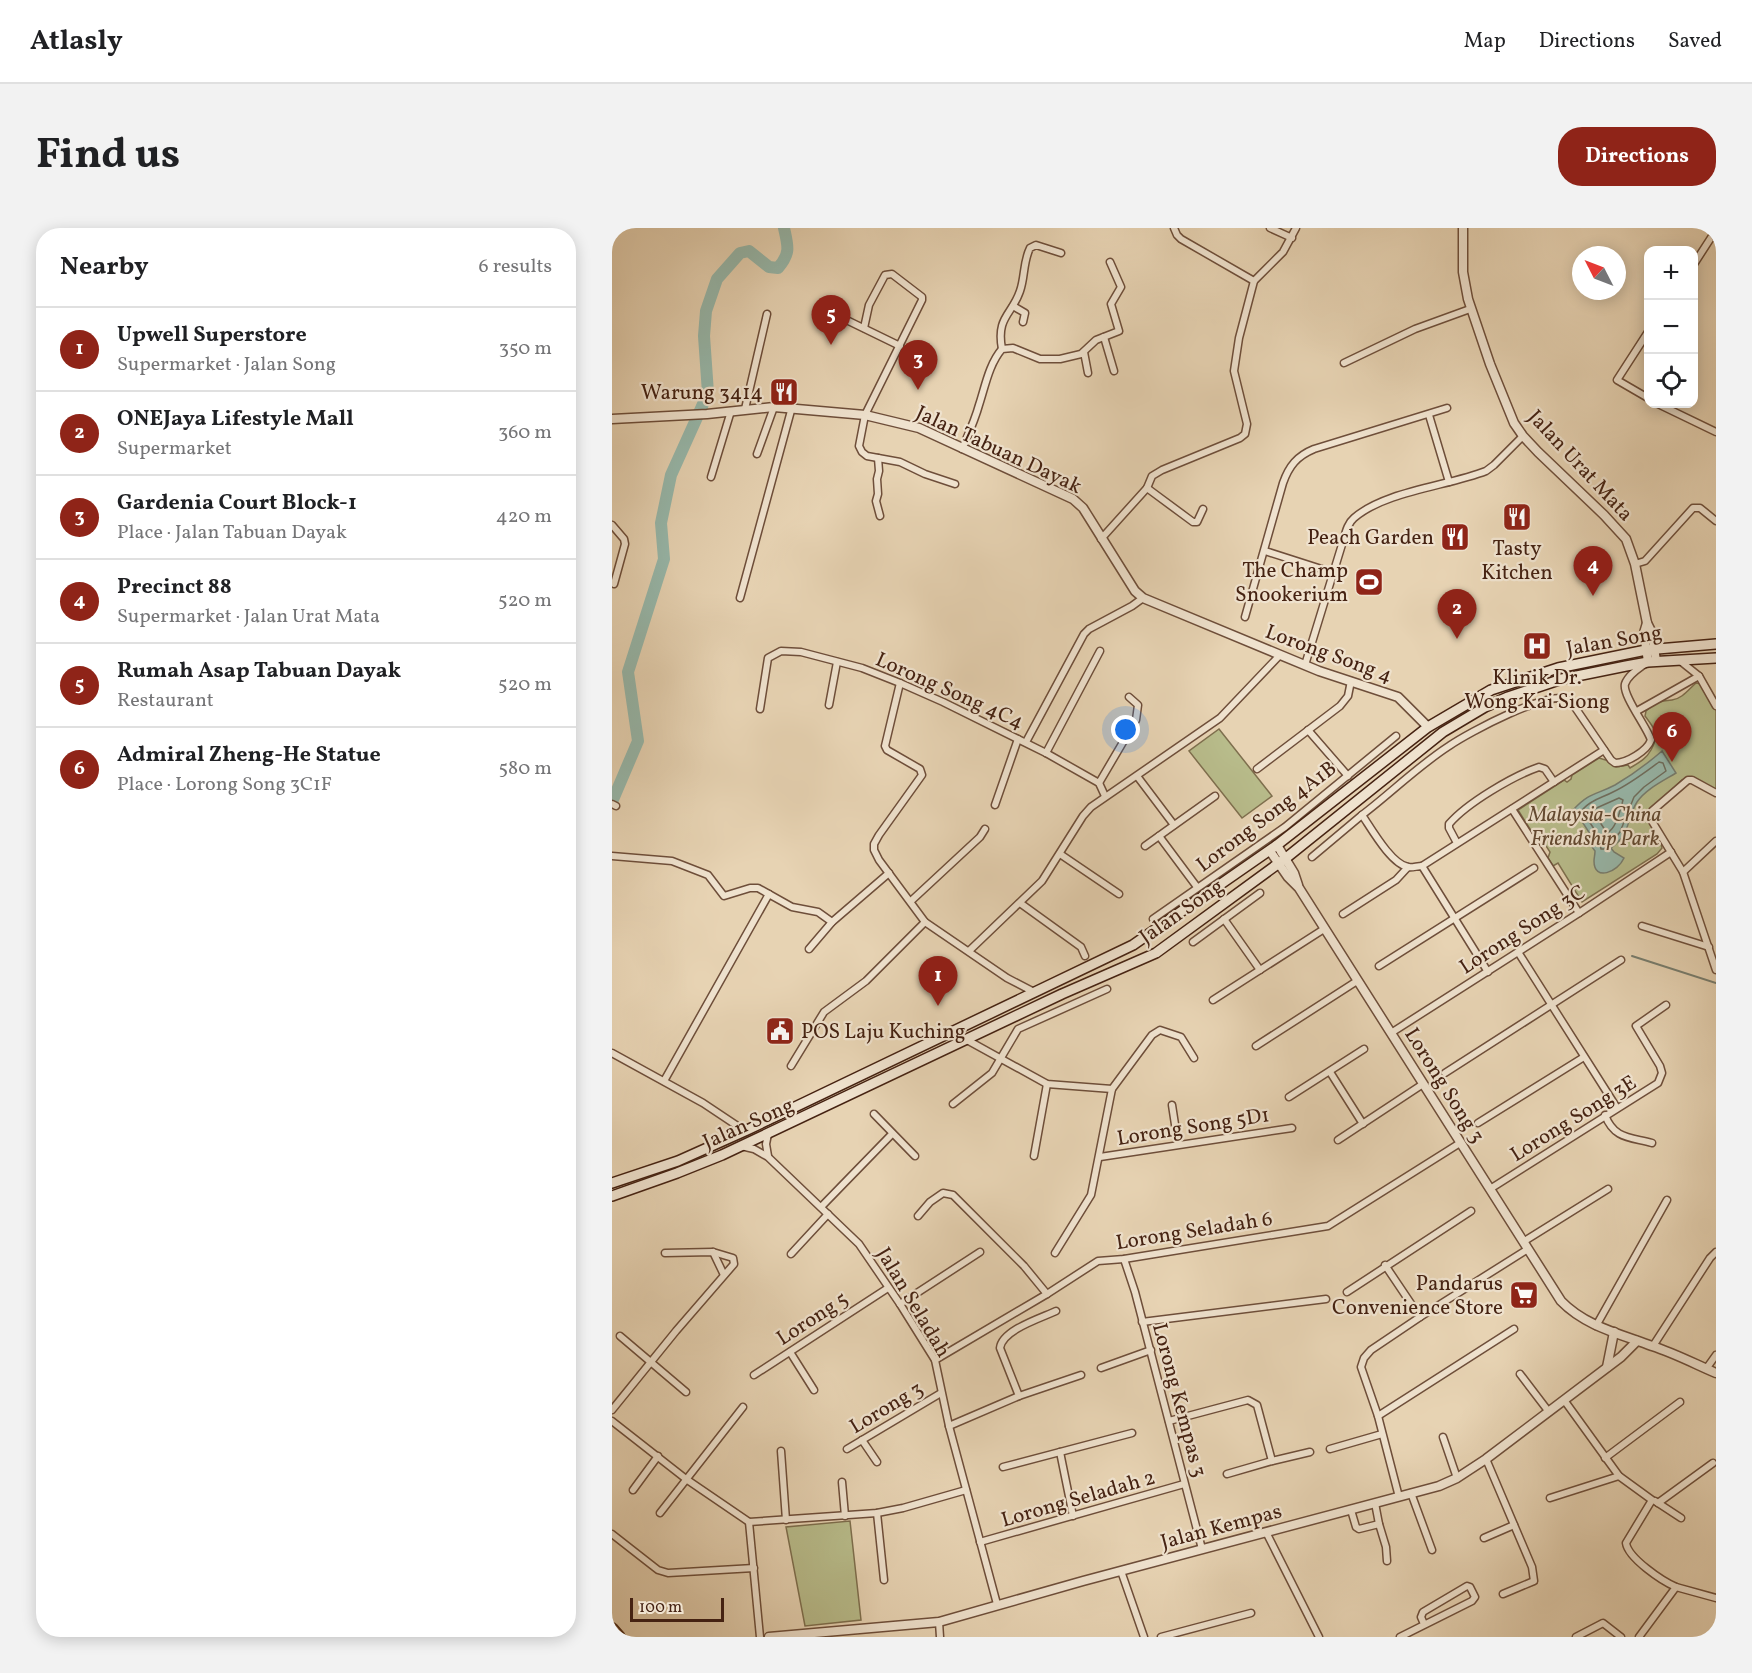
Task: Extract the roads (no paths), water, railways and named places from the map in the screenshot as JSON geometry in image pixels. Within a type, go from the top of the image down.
[{"type":"highway","points":[[612,1629],[619,1637]]},
{"type":"main road","name":"Jalan Song","points":[[612,1183],[678,1161],[745,1131],[1133,945],[1274,848],[1428,727],[1471,701],[1511,682],[1558,668],[1650,649],[1716,644]]},
{"type":"main road","name":"Jalan Song","points":[[612,1196],[700,1165],[1062,994],[1156,953],[1282,861],[1443,732],[1485,707],[1508,697],[1562,680],[1652,661],[1716,658]]},
{"type":"main road","points":[[1034,992],[1044,996],[1062,994]]},
{"type":"main road","points":[[950,1033],[962,1034],[967,1040]]},
{"type":"street","points":[[1174,228],[1181,239],[1254,281]]},
{"type":"street","points":[[1270,228],[1292,238]]},
{"type":"street","points":[[1101,539],[1147,488],[1149,480],[1155,474],[1245,434],[1247,424],[1235,376],[1235,362],[1254,281],[1282,252],[1296,228]]},
{"type":"street","name":"Jalan Urat Mata","points":[[1463,228],[1463,273],[1470,309],[1514,423],[1523,436],[1621,532],[1629,545],[1647,623],[1644,633],[1652,661]]},
{"type":"street","points":[[1698,258],[1716,230]]},
{"type":"street","points":[[1002,349],[1000,340],[1003,320],[1021,289],[1030,248],[1036,245],[1061,253]]},
{"type":"street","points":[[962,449],[979,407],[984,386],[996,357],[1002,349],[1013,348],[1040,359],[1060,359],[1084,352],[1096,340],[1116,333],[1119,329],[1111,307],[1121,287],[1110,262]]},
{"type":"street","points":[[864,328],[869,305],[885,275],[892,274],[922,297],[866,415],[860,449],[867,456],[900,462],[925,474],[955,484]]},
{"type":"street","points":[[1013,306],[1025,313],[1023,322]]},
{"type":"street","points":[[1344,363],[1415,329],[1470,309]]},
{"type":"street","points":[[826,310],[900,346]]},
{"type":"street","points":[[745,409],[767,314]]},
{"type":"street","points":[[1104,337],[1114,371]]},
{"type":"street","points":[[1644,338],[1617,380],[1644,396]]},
{"type":"street","points":[[1084,352],[1089,373]]},
{"type":"street","points":[[757,454],[774,407]]},
{"type":"street","points":[[740,598],[792,407]]},
{"type":"street","name":"Jalan Tabuan Dayak","points":[[612,419],[792,407],[866,415],[919,428],[1072,499],[1083,508],[1135,591],[1143,598]]},
{"type":"street","points":[[1245,617],[1287,473],[1300,457],[1314,449],[1447,408]]},
{"type":"street","points":[[1666,408],[1716,432]]},
{"type":"street","points":[[711,477],[731,411]]},
{"type":"street","points":[[1429,415],[1449,482]]},
{"type":"street","points":[[1305,665],[1346,530],[1354,518],[1380,503],[1490,469],[1523,436]]},
{"type":"street","points":[[878,458],[876,501],[880,516]]},
{"type":"street","points":[[1147,488],[1193,522],[1198,520],[1203,509]]},
{"type":"street","points":[[1635,564],[1644,561],[1693,508],[1700,508],[1716,521]]},
{"type":"street","points":[[612,525],[624,538],[625,544],[614,584]]},
{"type":"street","points":[[1264,551],[1334,573]]},
{"type":"street","points":[[1026,742],[1084,634],[1143,598]]},
{"type":"street","name":"Lorong Song 4","points":[[1143,598],[1305,665],[1401,699],[1428,727]]},
{"type":"street","name":"Lorong Song 4C4","points":[[760,709],[768,658],[781,651],[790,650],[862,668],[900,683],[1026,742],[1099,783]]},
{"type":"street","points":[[1046,753],[1100,651]]},
{"type":"street","points":[[969,951],[1042,881],[1083,816],[1106,796],[1220,718],[1280,655]]},
{"type":"street","points":[[1678,659],[1699,676],[1716,706]]},
{"type":"street","points":[[1312,857],[1448,747],[1484,726],[1531,704],[1561,696],[1570,700],[1611,760],[1620,763],[1650,745],[1650,735],[1624,686],[1634,672],[1652,661]]},
{"type":"street","points":[[829,705],[837,662]]},
{"type":"street","points":[[1637,711],[1699,676]]},
{"type":"street","points":[[1257,769],[1346,700],[1351,681]]},
{"type":"street","points":[[900,683],[885,746],[887,750],[920,769],[922,775],[884,827],[874,844],[874,850],[925,922],[1007,978],[1034,992]]},
{"type":"street","points":[[1106,796],[1099,783],[1136,720],[1138,705],[1129,697]]},
{"type":"street","points":[[1308,730],[1348,776]]},
{"type":"street","name":"Lorong Song 4A1B","points":[[1153,919],[1285,827],[1396,736]]},
{"type":"street","points":[[995,805],[1018,739]]},
{"type":"street","points":[[1362,815],[1385,849],[1400,862],[1408,867],[1422,866],[1604,750]]},
{"type":"street","points":[[1457,843],[1449,824],[1480,799],[1523,773],[1539,767],[1545,769],[1554,782]]},
{"type":"street","points":[[1137,776],[1174,825]]},
{"type":"street","points":[[1716,793],[1688,780],[1652,811],[1650,818],[1683,872],[1716,970]]},
{"type":"street","points":[[1145,846],[1215,796]]},
{"type":"street","points":[[1512,809],[1579,913]]},
{"type":"street","points":[[910,900],[980,837],[985,829]]},
{"type":"street","points":[[1159,836],[1197,887]]},
{"type":"street","points":[[1683,872],[1716,841]]},
{"type":"street","name":"Lorong Song 3","points":[[1274,848],[1561,1301],[1569,1310],[1596,1326],[1653,1346],[1716,1373]]},
{"type":"street","name":"Lorong Song 3C","points":[[1391,1033],[1671,852]]},
{"type":"street","points":[[1060,854],[1119,894]]},
{"type":"street","points":[[612,856],[672,861],[708,875],[724,896],[750,888],[758,888],[792,907],[818,912],[832,922]]},
{"type":"street","points":[[1422,866],[1488,972]]},
{"type":"street","points":[[1343,914],[1396,880],[1408,867]]},
{"type":"street","points":[[1379,966],[1534,868]]},
{"type":"street","points":[[809,949],[832,922],[889,873]]},
{"type":"street","points":[[1193,942],[1260,893]]},
{"type":"street","points":[[664,1081],[769,894]]},
{"type":"street","points":[[1020,903],[1081,947],[1084,956]]},
{"type":"street","points":[[1224,919],[1260,970]]},
{"type":"street","points":[[791,1066],[824,1012],[866,981],[925,922]]},
{"type":"street","points":[[1642,927],[1708,947]]},
{"type":"street","points":[[1213,1000],[1324,929]]},
{"type":"street","points":[[1518,952],[1617,1108]]},
{"type":"street","points":[[1445,1074],[1621,960]]},
{"type":"street","points":[[1256,1046],[1357,981]]},
{"type":"street","points":[[953,1104],[992,1073],[1018,1029],[1107,989]]},
{"type":"street","name":"Lorong Song 3E","points":[[1490,1189],[1658,1083],[1662,1073],[1660,1066],[1636,1026],[1666,1005]]},
{"type":"street","points":[[1055,1253],[1091,1195],[1112,1089],[1152,1035],[1160,1030],[1181,1037],[1194,1058]]},
{"type":"street","points":[[967,1040],[1047,1084],[1112,1089]]},
{"type":"street","points":[[1289,1097],[1364,1049]]},
{"type":"street","points":[[612,1053],[664,1081],[745,1131]]},
{"type":"street","points":[[1478,1124],[1584,1057]]},
{"type":"street","points":[[1330,1072],[1362,1124]]},
{"type":"street","points":[[1034,1156],[1047,1084]]},
{"type":"street","points":[[1338,1140],[1423,1084]]},
{"type":"street","points":[[1172,1106],[1178,1144]]},
{"type":"street","points":[[874,1114],[915,1156]]},
{"type":"street","points":[[1605,1115],[1617,1134],[1652,1143]]},
{"type":"street","name":"Lorong Song 5D1","points":[[1100,1157],[1292,1128]]},
{"type":"street","points":[[768,1134],[766,1144],[768,1157]]},
{"type":"street","points":[[821,1207],[892,1134]]},
{"type":"street","name":"Lorong Seladah 6","points":[[935,1360],[1098,1261],[1124,1259],[1328,1226],[1460,1143]]},
{"type":"street","points":[[741,1146],[754,1149],[768,1157]]},
{"type":"street","name":"Jalan Seladah","points":[[768,1157],[859,1244],[935,1360],[949,1426],[998,1604]]},
{"type":"street","points":[[1399,1497],[1378,1416],[1361,1367],[1364,1358],[1371,1350],[1608,1189]]},
{"type":"street","points":[[918,1216],[930,1202],[943,1193],[953,1195],[1024,1266],[1047,1294]]},
{"type":"street","points":[[1596,1326],[1667,1200]]},
{"type":"street","points":[[1347,1292],[1385,1265],[1471,1212]]},
{"type":"street","points":[[791,1254],[828,1214]]},
{"type":"street","points":[[713,1252],[724,1275]]},
{"type":"street","points":[[612,1410],[734,1264],[733,1258],[713,1252],[664,1253]]},
{"type":"street","points":[[900,1304],[980,1252]]},
{"type":"street","points":[[1653,1346],[1716,1252]]},
{"type":"street","name":"Lorong Kempas 3","points":[[1124,1259],[1135,1292],[1202,1549]]},
{"type":"street","points":[[1385,1265],[1420,1317]]},
{"type":"street","name":"Lorong 5","points":[[754,1375],[888,1288]]},
{"type":"street","points":[[1142,1322],[1326,1299]]},
{"type":"street","points":[[1019,1396],[1000,1348],[1001,1342],[1008,1333],[1056,1311]]},
{"type":"street","points":[[1378,1416],[1514,1329]]},
{"type":"street","points":[[1607,1368],[1614,1332]]},
{"type":"street","points":[[620,1336],[686,1392]]},
{"type":"street","name":"Jalan Kempas","points":[[769,1637],[939,1622],[998,1604],[1439,1486],[1457,1478],[1486,1459],[1607,1368],[1637,1341]]},
{"type":"street","points":[[1101,1368],[1150,1350]]},
{"type":"street","points":[[790,1352],[814,1390]]},
{"type":"street","points":[[1706,1369],[1716,1355]]},
{"type":"street","points":[[1520,1374],[1549,1412]]},
{"type":"street","points":[[949,1426],[1019,1396],[1081,1375]]},
{"type":"street","name":"Lorong 3","points":[[847,1449],[941,1393]]},
{"type":"street","points":[[1168,1421],[1245,1400],[1252,1401],[1257,1405],[1272,1461]]},
{"type":"street","points":[[1564,1400],[1619,1476],[1681,1518]]},
{"type":"street","points":[[1605,1458],[1680,1402]]},
{"type":"street","points":[[660,1513],[743,1407]]},
{"type":"street","points":[[612,1421],[686,1479],[749,1522],[878,1513],[966,1490]]},
{"type":"street","points":[[1003,1467],[1132,1433]]},
{"type":"street","points":[[1330,1449],[1382,1434]]},
{"type":"street","points":[[1443,1437],[1457,1478]]},
{"type":"street","points":[[862,1440],[877,1462]]},
{"type":"street","points":[[781,1450],[786,1520]]},
{"type":"street","points":[[1060,1452],[1074,1516]]},
{"type":"street","points":[[1227,1474],[1310,1452]]},
{"type":"street","points":[[633,1490],[658,1456]]},
{"type":"street","points":[[1486,1459],[1532,1567],[1534,1581],[1503,1594]]},
{"type":"street","points":[[1713,1463],[1655,1501],[1626,1543],[1626,1547],[1634,1558],[1669,1584],[1716,1598]]},
{"type":"street","points":[[1550,1498],[1619,1476]]},
{"type":"street","points":[[842,1482],[845,1516]]},
{"type":"street","name":"Lorong Seladah 2","points":[[980,1542],[1185,1484]]},
{"type":"street","points":[[1411,1493],[1432,1550]]},
{"type":"street","points":[[1375,1503],[1386,1547],[1387,1561]]},
{"type":"street","points":[[1351,1510],[1356,1527],[1359,1529],[1379,1524]]},
{"type":"street","points":[[878,1513],[884,1580]]},
{"type":"street","points":[[749,1522],[760,1637]]},
{"type":"street","points":[[1484,1538],[1514,1525]]},
{"type":"street","points":[[1266,1532],[1319,1637]]},
{"type":"street","points":[[612,1534],[658,1570],[668,1573],[754,1569]]},
{"type":"street","points":[[1121,1571],[1144,1637]]},
{"type":"street","points":[[1400,1637],[1472,1600],[1474,1597],[1470,1587],[1467,1586],[1423,1612],[1421,1617],[1424,1624]]},
{"type":"street","points":[[1639,1637],[1676,1587]]},
{"type":"street","points":[[1161,1637],[1251,1612]]},
{"type":"street","points":[[939,1622],[940,1637]]},
{"type":"street","points":[[1576,1637],[1603,1623],[1621,1637]]},
{"type":"water","points":[[1662,751],[1676,773],[1650,789],[1637,802],[1625,832],[1611,848],[1624,858],[1621,863],[1607,873],[1598,871],[1595,867],[1592,837],[1574,809],[1589,797],[1615,785]]},
{"type":"waterway","points":[[612,802],[638,741],[628,672],[664,559],[661,523],[671,475],[708,393],[704,336],[706,311],[717,279],[740,253],[749,251],[769,267],[778,268],[787,253],[784,228]]},
{"type":"waterway","points":[[1632,956],[1716,983]]},
{"type":"place","name":"Rumah Asap Tabuan Dayak","points":[[831,345]]},
{"type":"place","name":"Gardenia Court Block-1","points":[[918,390]]},
{"type":"place","name":"Warung 3414","points":[[784,392]]},
{"type":"place","name":"Tasty Kitchen","points":[[1517,517]]},
{"type":"place","name":"Peach Garden","points":[[1455,537]]},
{"type":"place","name":"The Champ Snookerium","points":[[1369,582]]},
{"type":"place","name":"Precinct 88","points":[[1593,596]]},
{"type":"place","name":"ONEJaya Lifestyle Mall","points":[[1457,639]]},
{"type":"place","name":"Klinik Dr. Wong Kai Siong","points":[[1537,646]]},
{"type":"place","name":"Admiral Zheng-He Statue","points":[[1672,762]]},
{"type":"place","name":"Upwell Superstore","points":[[938,1006]]},
{"type":"place","name":"POS Laju Kuching","points":[[780,1031]]},
{"type":"place","name":"Pandarus Convenience Store","points":[[1524,1295]]},
{"type":"park label","name":"Malaysia-China Friendship Park","points":[[1595,826]]}]
